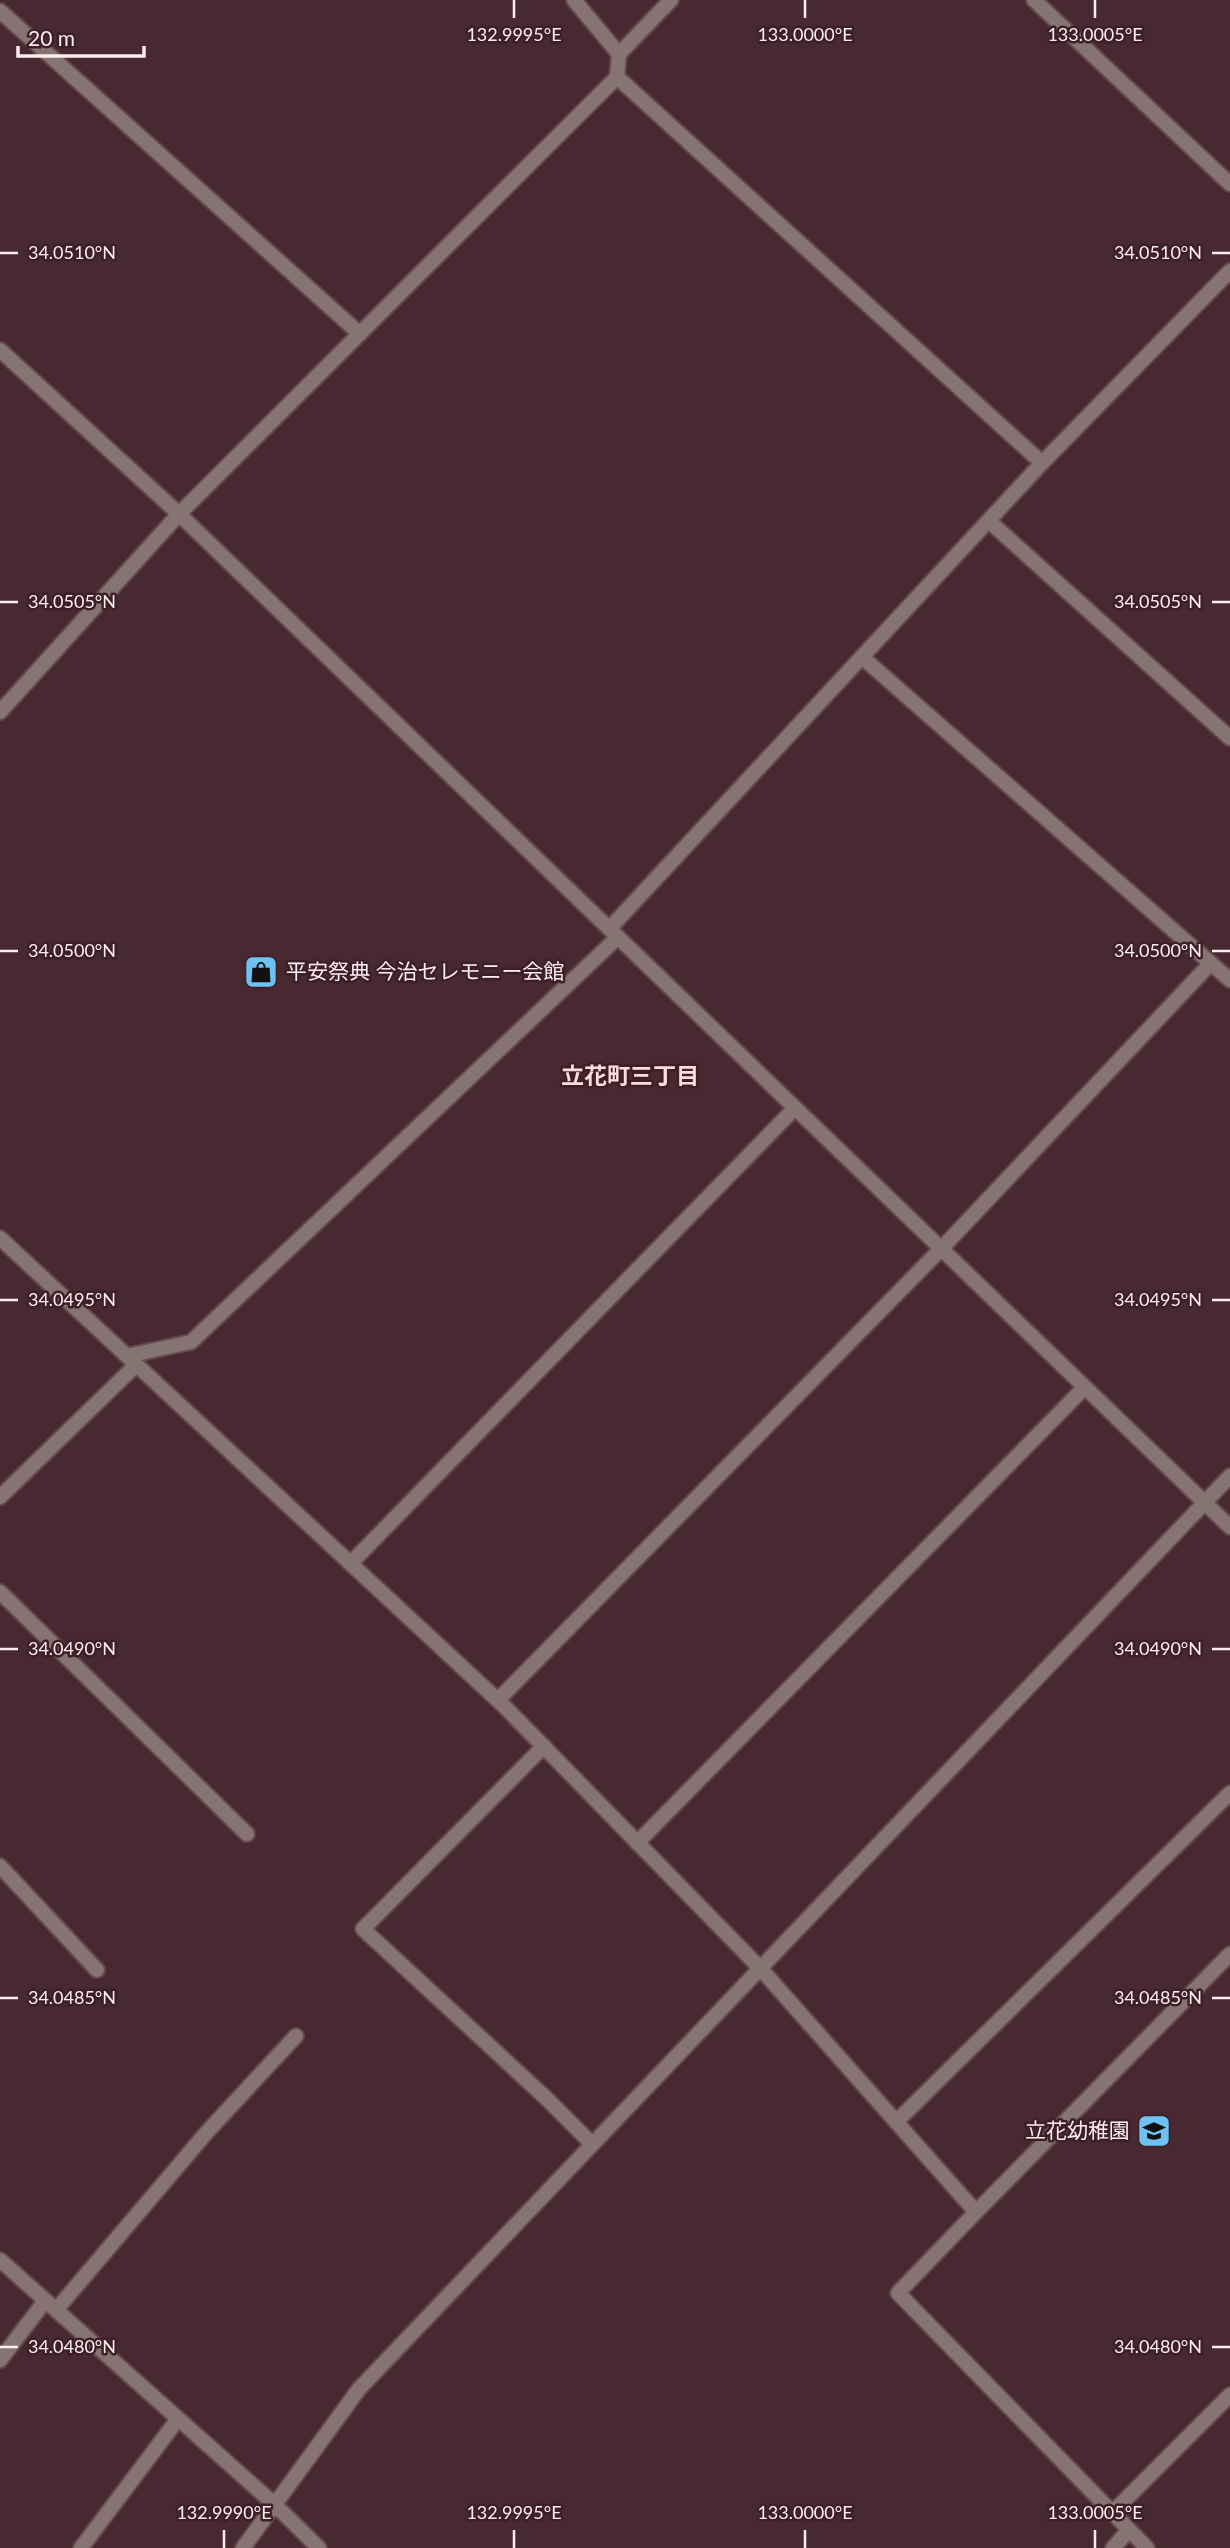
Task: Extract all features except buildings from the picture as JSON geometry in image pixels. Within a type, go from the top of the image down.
[{"type":"street","points":[[574,0],[619,54]]},
{"type":"street","points":[[0,712],[179,514],[617,77],[619,54],[671,0]]},
{"type":"street","points":[[1034,0],[1230,184]]},
{"type":"street","points":[[0,11],[360,334]]},
{"type":"street","points":[[617,77],[1042,464]]},
{"type":"street","points":[[0,1497],[132,1360],[191,1342],[614,933],[862,657],[1042,464],[1230,271]]},
{"type":"street","points":[[0,350],[179,514],[1230,1527]]},
{"type":"street","points":[[989,521],[1230,738]]},
{"type":"street","points":[[862,657],[1230,980]]},
{"type":"street","points":[[498,1700],[941,1249],[1211,963]]},
{"type":"street","points":[[351,1563],[795,1108]]},
{"type":"street","points":[[0,1238],[498,1700],[760,1968],[976,2212]]},
{"type":"street","points":[[637,1843],[1084,1388]]},
{"type":"street","points":[[243,2548],[359,2389],[1230,1476]]},
{"type":"street","points":[[0,1592],[247,1834]]},
{"type":"street","points":[[544,1746],[363,1929],[592,2144]]},
{"type":"street","points":[[896,2122],[1230,1793]]},
{"type":"street","points":[[0,1866],[97,1970]]},
{"type":"street","points":[[1146,2548],[898,2293],[1230,1954]]},
{"type":"street","points":[[0,2360],[296,2036]]},
{"type":"street","points":[[0,2260],[274,2504],[319,2548]]},
{"type":"street","points":[[1112,2513],[1230,2395]]},
{"type":"street","points":[[81,2548],[178,2419]]},
{"type":"street","points":[[1112,2548],[1129,2530]]},
{"type":"place","name":"平安祭典 今治セレモニー会館","points":[[261,972]]},
{"type":"place","name":"立花幼稚園","points":[[1154,2131]]},
{"type":"district","name":"立花町三丁目","points":[[630,1076]]}]
